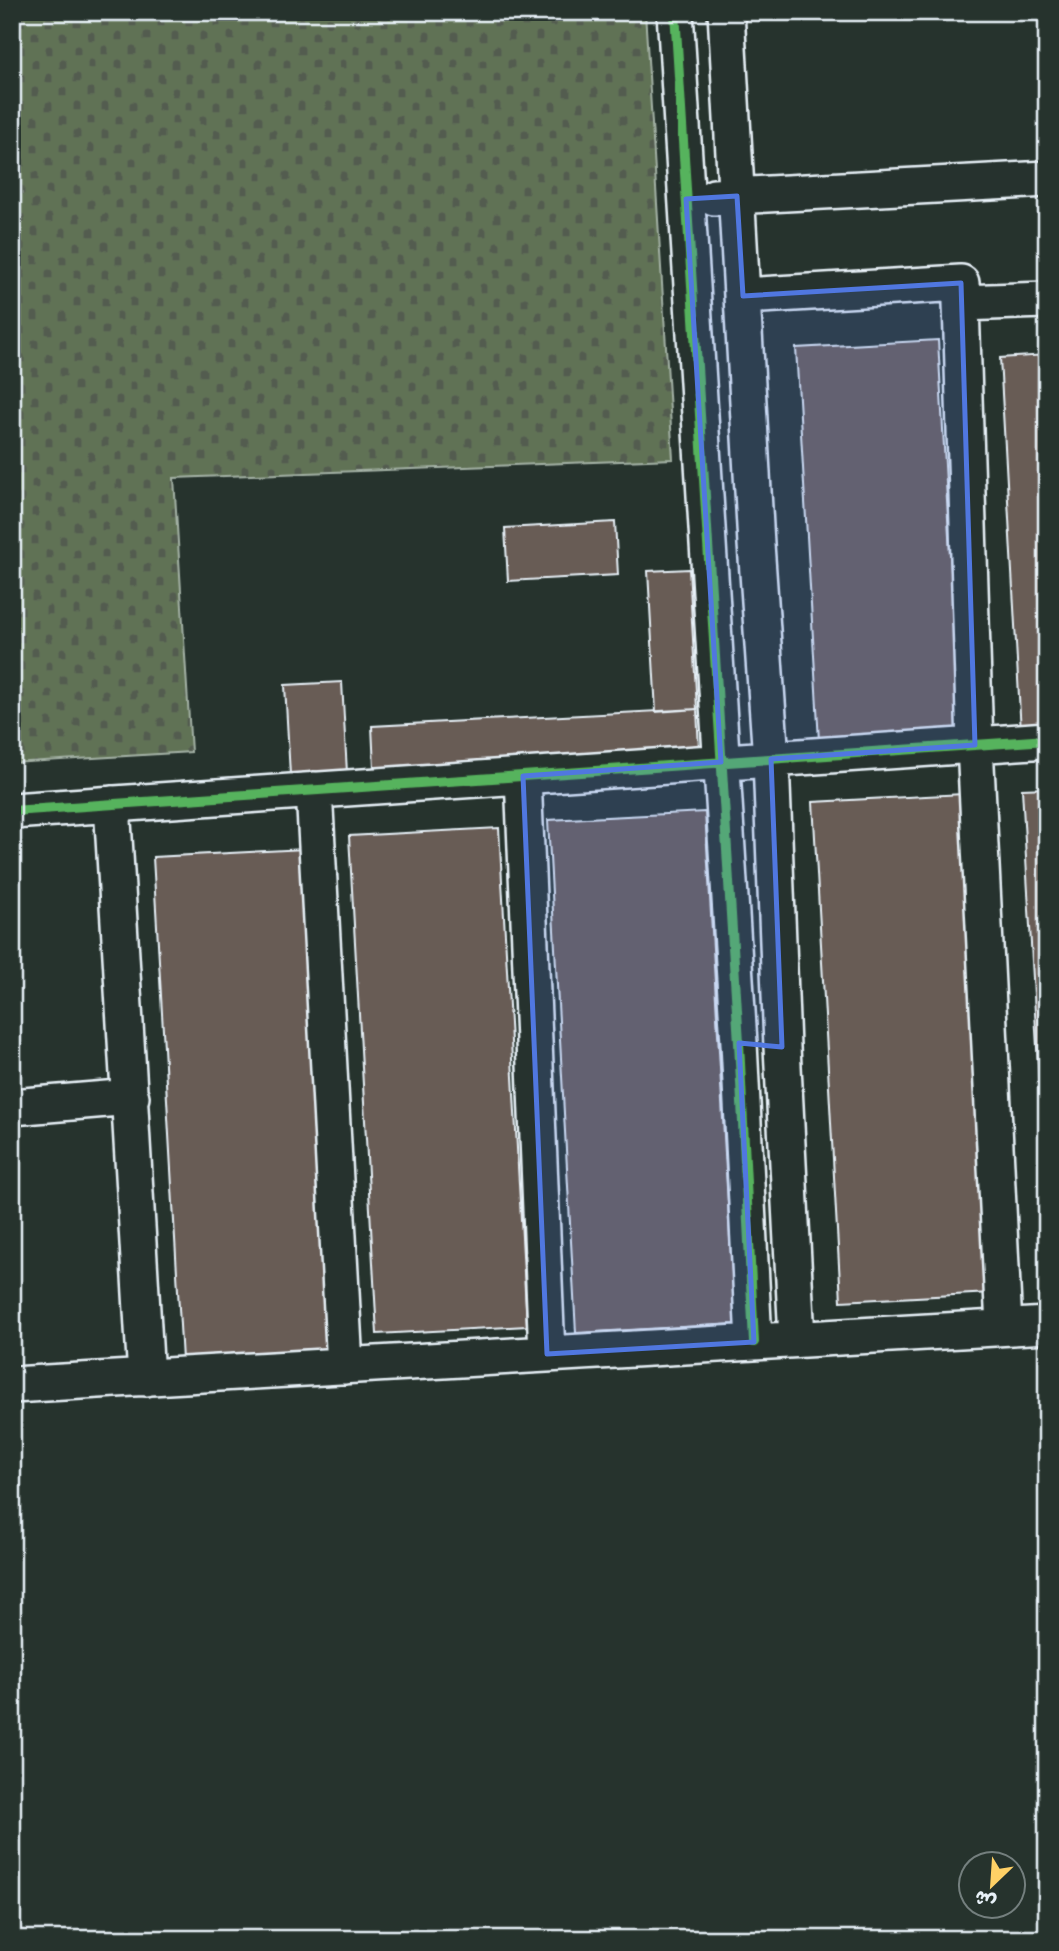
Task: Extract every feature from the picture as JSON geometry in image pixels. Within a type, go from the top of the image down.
[{"type":"street","points":[[675,12],[739,1044],[754,1342]]},
{"type":"street","points":[[726,12],[771,759],[797,1339]]},
{"type":"street","points":[[686,199],[1047,179]]},
{"type":"street","points":[[743,296],[961,283],[975,745],[1004,1327]]},
{"type":"street","points":[[961,303],[1047,300]]},
{"type":"street","points":[[707,548],[756,544]]},
{"type":"street","points":[[12,811],[1047,740]]},
{"type":"street","points":[[523,776],[547,1354]]},
{"type":"street","points":[[314,790],[345,1366]]},
{"type":"street","points":[[112,804],[146,1378]]},
{"type":"street","points":[[739,1044],[782,1047]]},
{"type":"street","points":[[12,1107],[131,1097]]},
{"type":"street","points":[[12,1385],[1047,1325]]},
{"type":"highlighted area","points":[[737,196],[743,296],[961,283],[975,745],[771,759],[782,1047],[739,1043],[754,1342],[547,1354],[523,776],[721,762],[686,199]]},
{"type":"green space","points":[[12,12],[645,12],[673,459],[174,478],[191,752],[12,763]]},
{"type":"building","points":[[938,340],[960,733],[819,741],[796,348]]},
{"type":"building","points":[[1047,355],[1047,731],[1021,732],[1000,358]]},
{"type":"building","points":[[615,522],[618,575],[508,581],[505,528]]},
{"type":"building","points":[[689,569],[697,709],[656,712],[648,571]]},
{"type":"building","points":[[342,682],[347,773],[290,775],[285,685]]},
{"type":"building","points":[[697,709],[699,750],[374,768],[372,726]]},
{"type":"building","points":[[1047,788],[1047,1219],[1022,789]]},
{"type":"building","points":[[963,794],[991,1293],[841,1301],[813,802]]},
{"type":"building","points":[[705,812],[735,1324],[576,1333],[548,820]]},
{"type":"building","points":[[499,828],[527,1326],[377,1334],[349,836]]},
{"type":"building","points":[[305,849],[334,1352],[182,1360],[153,857]]},
{"type":"cycle path","points":[[675,12],[739,1043],[754,1342]]},
{"type":"cycle path","points":[[12,811],[1047,740]]}]
